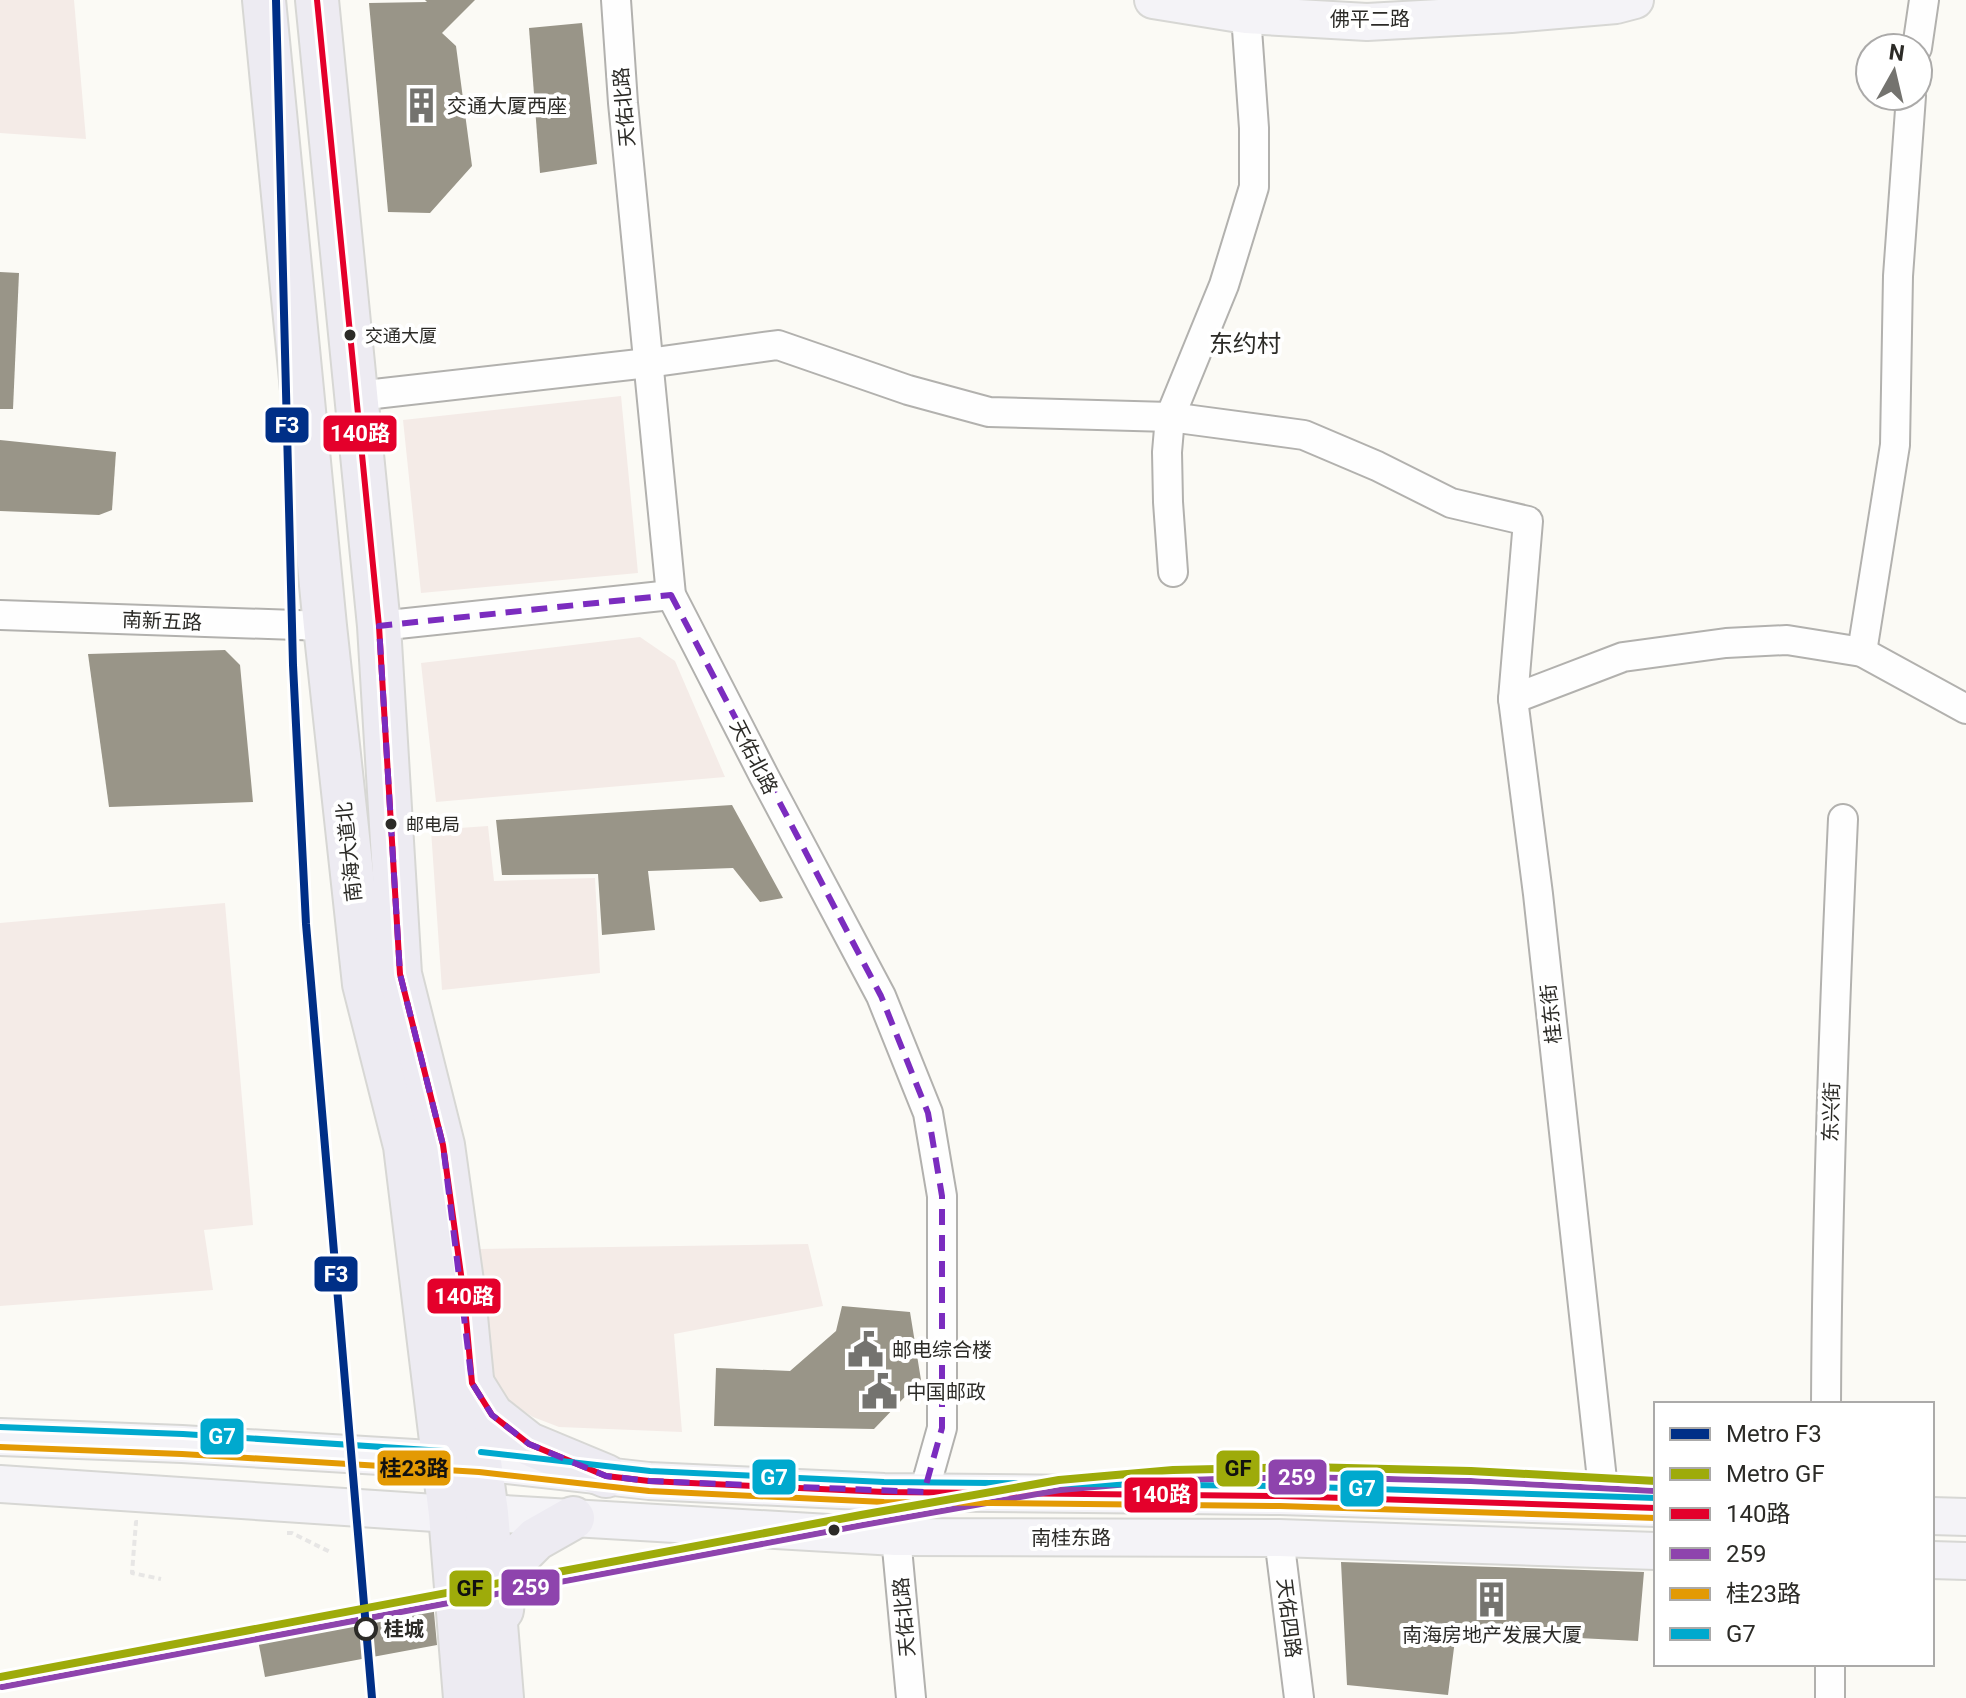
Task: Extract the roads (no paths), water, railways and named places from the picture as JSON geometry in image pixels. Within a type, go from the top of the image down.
[{"type":"highway","name":"南海大道北","points":[[264,0],[325,626],[364,984],[405,1146],[468,1514],[499,1655],[502,1698]]},
{"type":"highway","name":"南海大道北","points":[[317,0],[379,626],[400,974],[443,1145],[464,1296],[472,1383],[461,1461]]},
{"type":"highway","points":[[472,1383],[492,1415],[529,1444],[606,1476]]},
{"type":"highway","name":"南海大道北","points":[[465,1698],[468,1514]]},
{"type":"highway","points":[[499,1655],[503,1601],[516,1559],[536,1539],[573,1518]]},
{"type":"main road","name":"佛平二路","points":[[1153,0],[1246,15],[1367,22],[1526,13],[1616,5],[1635,0]]},
{"type":"main road","points":[[0,1437],[182,1444],[461,1461],[665,1482],[884,1492],[1280,1496],[1654,1508]]},
{"type":"main road","name":"南桂东路","points":[[0,1484],[896,1537],[1279,1538],[1654,1551]]},
{"type":"main road","points":[[1934,1516],[1966,1517]]},
{"type":"main road","points":[[1934,1560],[1966,1561]]},
{"type":"street","name":"天佑北路","points":[[616,0],[623,103],[671,595],[881,996],[928,1113],[942,1196],[942,1428],[924,1492]]},
{"type":"street","points":[[1919,32],[1924,0]]},
{"type":"street","points":[[1173,572],[1167,452],[1170,417],[1224,285],[1254,187],[1254,128],[1246,15]]},
{"type":"street","points":[[1862,652],[1895,445],[1898,276],[1910,112]]},
{"type":"street","points":[[357,396],[778,345],[908,390],[989,412],[1170,417]]},
{"type":"street","name":"桂东街","points":[[1170,417],[1304,435],[1377,466],[1451,503],[1528,521],[1513,699],[1540,910],[1605,1507]]},
{"type":"street","points":[[379,626],[671,595]]},
{"type":"street","name":"南新五路","points":[[0,615],[325,626]]},
{"type":"street","points":[[1513,699],[1623,657],[1726,643],[1787,640],[1862,652],[1966,709]]},
{"type":"street","name":"东兴街","points":[[1826,1402],[1827,1226],[1843,819]]},
{"type":"street","name":"天佑北路","points":[[896,1537],[911,1698]]},
{"type":"street","name":"天佑四路","points":[[1279,1538],[1299,1698]]},
{"type":"street","points":[[1830,1666],[1830,1698]]},
{"type":"metro line","name":"F3","points":[[276,0],[293,665],[306,924],[372,1698]]},
{"type":"metro line","name":"GF","points":[[0,1677],[1059,1480],[1173,1470],[1306,1467],[1471,1471],[1654,1481]]},
{"type":"place","name":"交通大厦西座","points":[[421,106]]},
{"type":"place","name":"交通大厦","points":[[350,335]]},
{"type":"place","name":"邮电局","points":[[391,824]]},
{"type":"place","name":"邮电综合楼","points":[[866,1350]]},
{"type":"place","name":"中国邮政","points":[[880,1392]]},
{"type":"place","name":"南海房地产发展大厦","points":[[1492,1600]]},
{"type":"place","name":"桂城","points":[[366,1629]]},
{"type":"district","name":"东约村","points":[[1245,344]]}]
